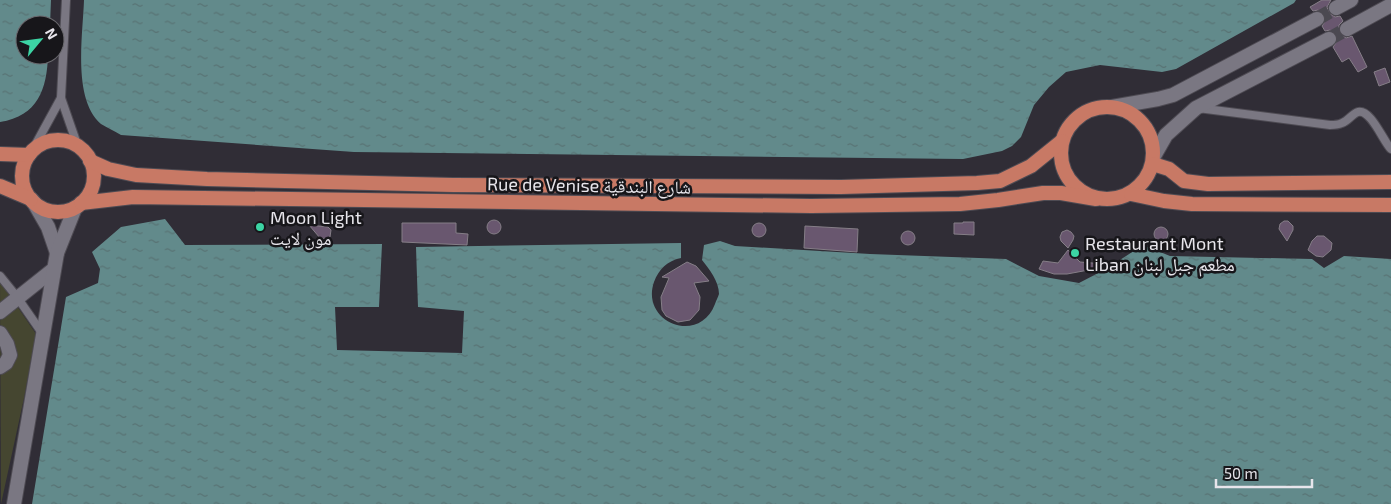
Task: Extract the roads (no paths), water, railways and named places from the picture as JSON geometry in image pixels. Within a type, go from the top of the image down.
[{"type":"main road","points":[[1112,106],[1134,115],[1142,123],[1149,133],[1153,144],[1153,160],[1148,176],[1141,186],[1131,194],[1107,200],[1096,199],[1082,193],[1071,183],[1061,160],[1062,141],[1068,128],[1076,118],[1093,109],[1112,106]]},
{"type":"main road","points":[[0,186],[32,200],[42,208],[53,212],[65,212],[78,205],[89,194],[93,184],[94,172],[85,153],[69,142],[59,140],[49,141],[30,153],[25,162],[22,177],[23,185],[32,200]]},
{"type":"main road","name":"Rue de Venise شارع البندقية","points":[[90,161],[108,170],[136,175],[207,179],[453,185],[841,187],[1000,181],[1031,166],[1062,141]]},
{"type":"main road","points":[[0,154],[30,153]]},
{"type":"main road","points":[[1153,160],[1184,181],[1208,184],[1391,182]]},
{"type":"main road","name":"Rue de Venise شارع البندقية","points":[[78,205],[142,197],[811,206],[960,204],[1042,193],[1061,193],[1096,199]]},
{"type":"main road","points":[[1131,194],[1164,201],[1192,204],[1391,205]]},
{"type":"street","points":[[1336,8],[1351,0]]},
{"type":"street","points":[[1347,29],[1391,5]]},
{"type":"street","points":[[1112,106],[1173,95],[1317,19]]},
{"type":"street","points":[[1153,160],[1166,134],[1196,108],[1329,39]]},
{"type":"street","points":[[32,200],[48,227],[57,252]]},
{"type":"street","points":[[14,504],[57,252],[78,205]]},
{"type":"street","points":[[0,312],[54,269]]},
{"type":"street","points":[[0,333],[7,344],[10,355],[6,363],[0,367]]},
{"type":"lane","points":[[66,0],[60,98],[78,147]]},
{"type":"lane","points":[[30,153],[60,98]]},
{"type":"lane","points":[[1196,108],[1330,125],[1342,124],[1356,113],[1362,112],[1368,115],[1391,149]]},
{"type":"lane","points":[[0,276],[18,297],[43,334]]},
{"type":"water","points":[[0,0],[51,0],[50,15],[15,15],[15,65],[47,65],[47,67],[42,90],[32,107],[13,119],[0,122]]},
{"type":"water","points":[[84,0],[1296,0],[1294,3],[1176,69],[1162,72],[1100,65],[1066,72],[1049,87],[1034,105],[1021,137],[1012,146],[1002,151],[963,159],[354,152],[121,135],[101,124],[92,113],[86,99],[81,65]]},
{"type":"water","points":[[165,219],[185,245],[382,244],[379,307],[335,307],[337,350],[462,353],[464,311],[418,307],[416,247],[681,243],[681,258],[668,263],[661,269],[654,282],[652,296],[655,308],[663,318],[673,324],[685,326],[697,324],[707,317],[715,304],[719,289],[702,260],[704,245],[720,241],[735,246],[870,254],[1006,259],[1039,276],[1079,283],[1106,269],[1143,245],[1170,256],[1312,259],[1324,268],[1344,256],[1391,259],[1391,504],[32,504],[66,297],[98,283],[100,269],[92,252],[121,227]]},
{"type":"tunnel","points":[[1317,19],[1336,8]]},
{"type":"tunnel","points":[[1329,39],[1347,29]]},
{"type":"place","name":"Moon Light مون لايت","points":[[260,227]]},
{"type":"place","name":"Restaurant Mont Liban مطعم جبل لبنان","points":[[1075,253]]}]
